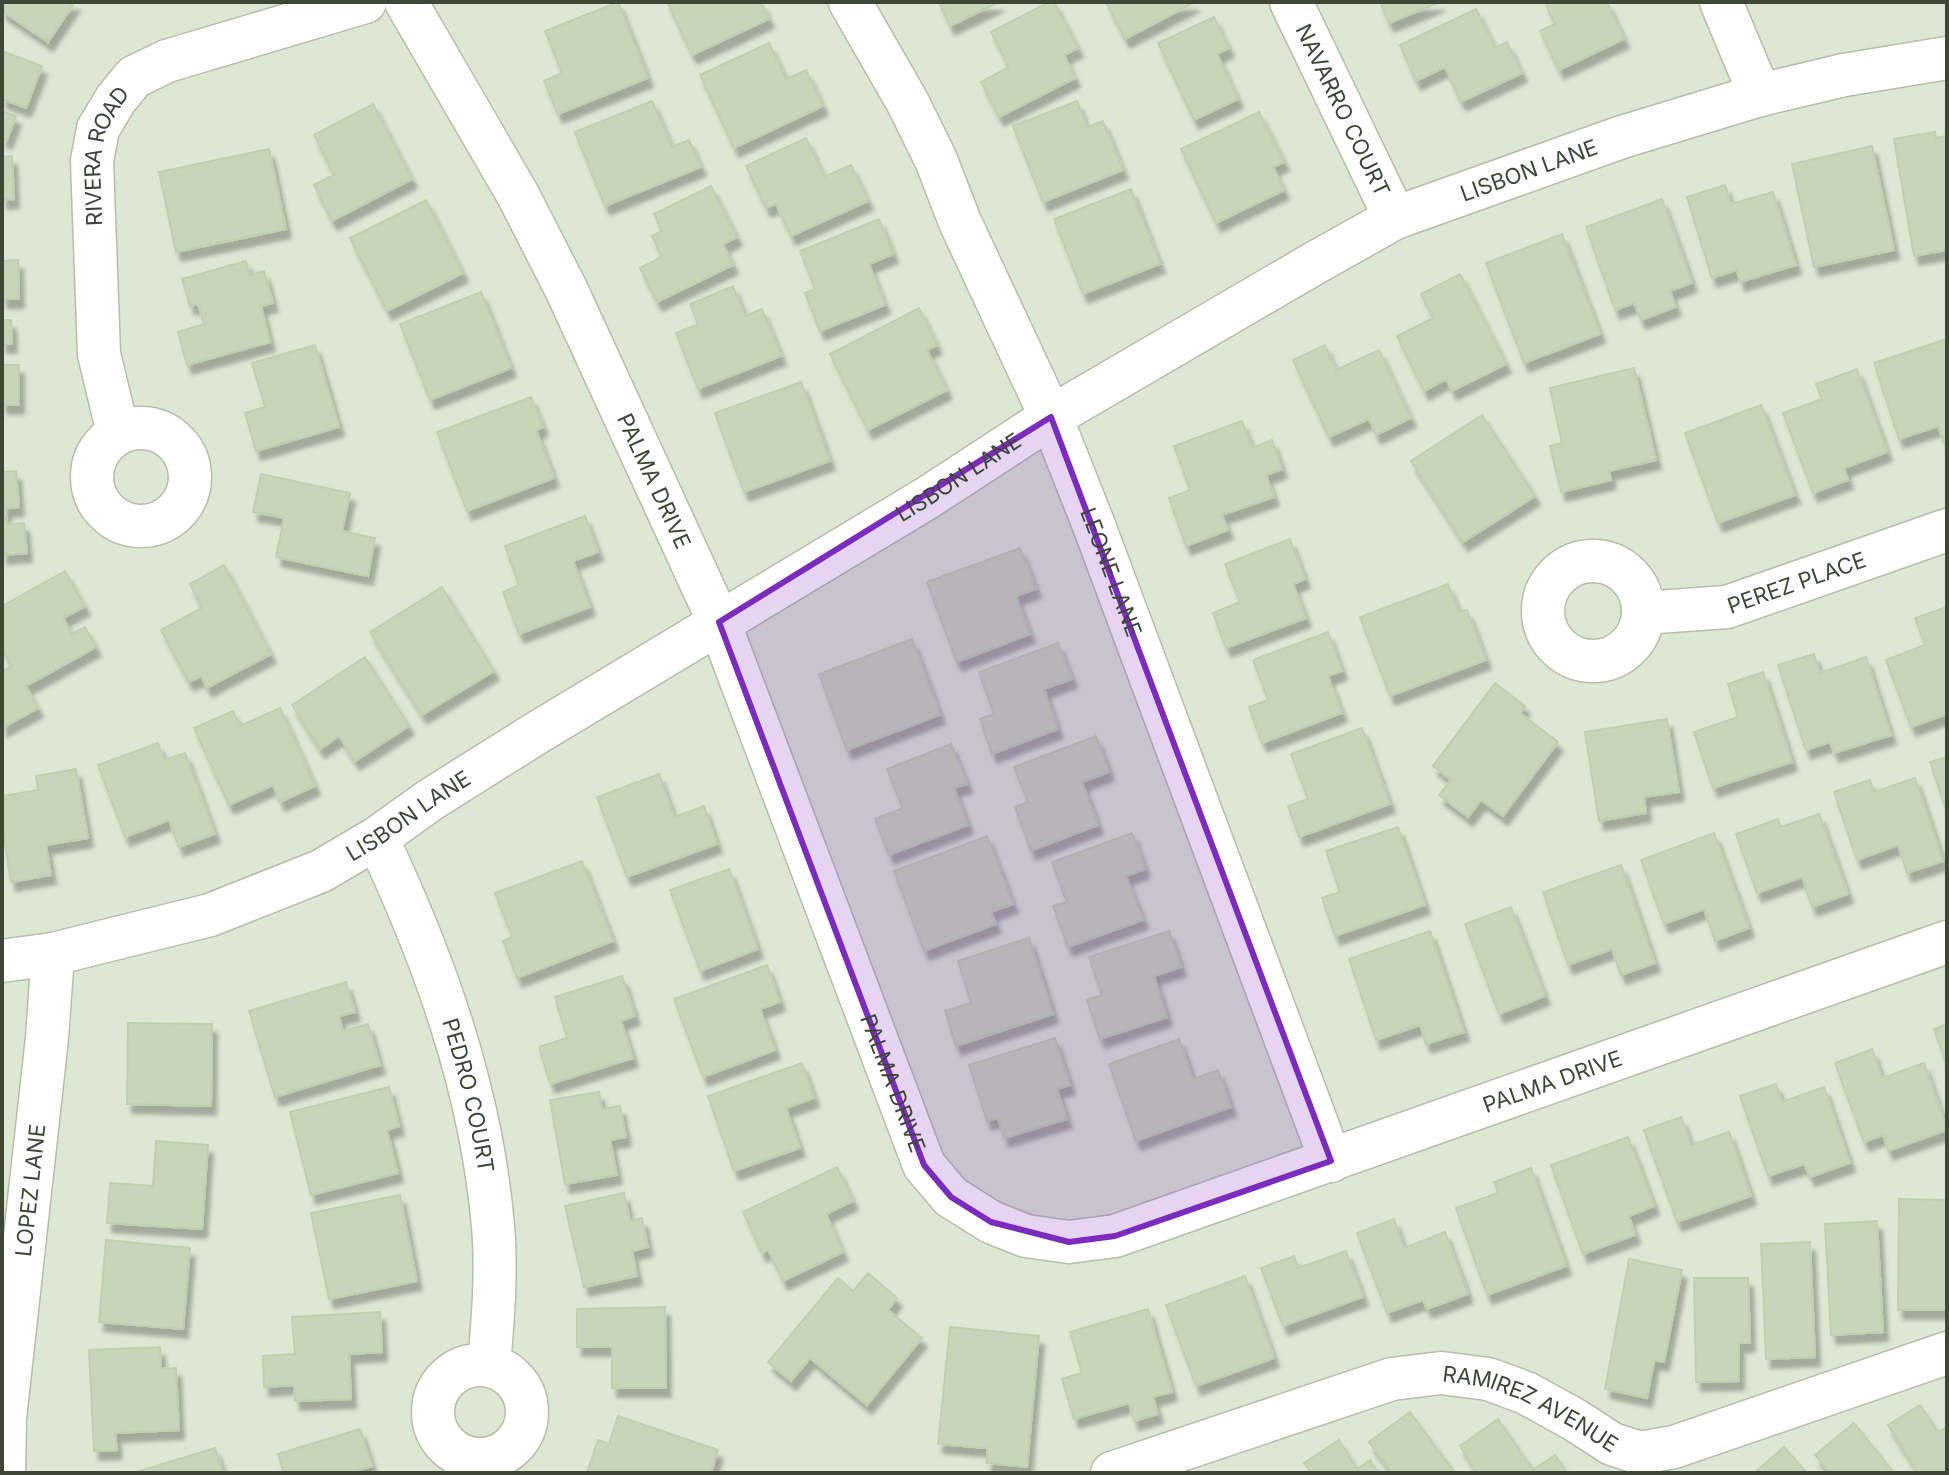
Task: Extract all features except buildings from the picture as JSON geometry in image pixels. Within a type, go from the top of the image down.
[{"type":"street","name":"RIVERA ROAD","points":[[118,433],[99,354],[92,161],[98,129],[134,77],[167,61],[365,2]]},
{"type":"street","name":"PALMA DRIVE","points":[[406,2],[518,195],[567,291],[719,622],[924,1165],[951,1197],[991,1222],[1026,1236],[1069,1242],[1115,1236],[1947,942]]},
{"type":"street","name":"LEONE LANE","points":[[850,2],[908,103],[936,160],[967,237],[1051,417],[1331,1161]]},
{"type":"street","name":"NAVARRO COURT","points":[[1291,2],[1395,218]]},
{"type":"street","points":[[1721,2],[1760,95]]},
{"type":"street","name":"LISBON LANE","points":[[2,961],[53,954],[210,915],[321,871],[377,838],[456,783],[927,498],[1051,417],[1395,218],[1622,137],[1760,95],[1844,75],[1947,58]]},
{"type":"street","name":"PEREZ PLACE","points":[[1643,613],[1727,607],[1947,530]]},
{"type":"street","name":"PEDRO COURT","points":[[377,838],[411,910],[434,971],[472,1094],[484,1153],[493,1228],[494,1316],[489,1365]]},
{"type":"street","name":"LOPEZ LANE","points":[[4,1473],[5,1418],[47,1038],[53,954]]},
{"type":"street","name":"RAMIREZ AVENUE","points":[[1112,1473],[1392,1379],[1441,1373],[1488,1379],[1526,1393],[1575,1420],[1639,1463],[1674,1447],[1947,1353]]},
{"type":"highlighted area","points":[[1051,417],[1331,1161],[1115,1236],[1069,1242],[991,1222],[951,1197],[924,1165],[719,622]]},
{"type":"shaded area","points":[[2,2],[1947,2],[1947,1473],[2,1473]]}]
